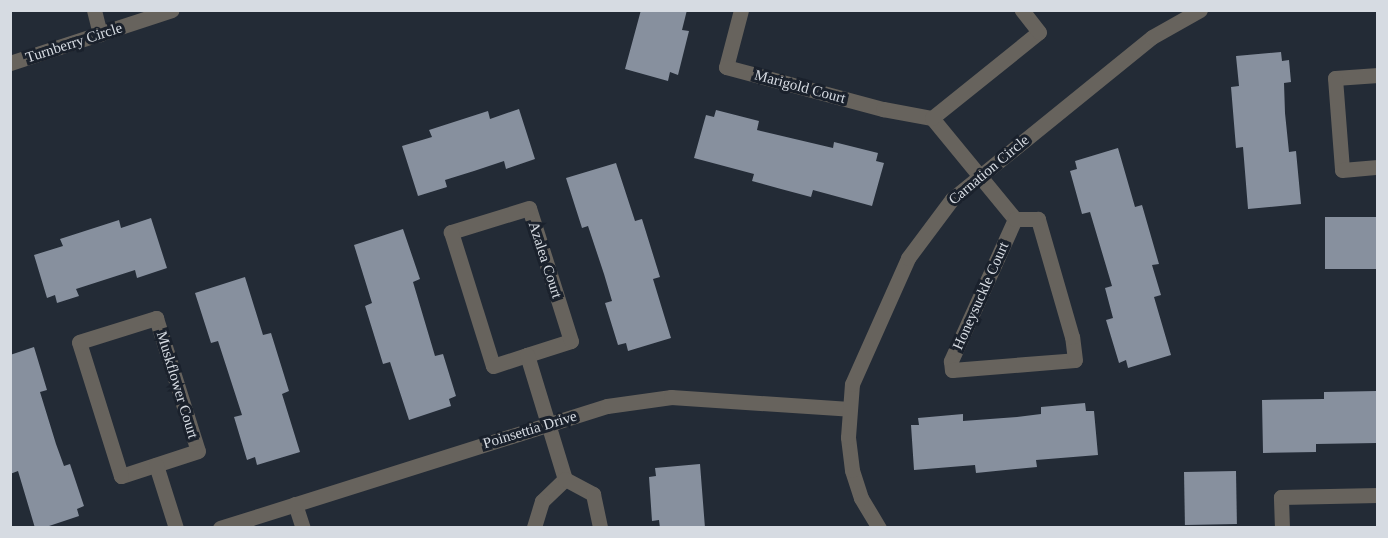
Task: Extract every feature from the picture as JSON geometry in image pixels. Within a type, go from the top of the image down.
[{"type":"street","points":[[94,10],[100,34]]},
{"type":"street","name":"Turnberry Circle","points":[[10,63],[172,10]]},
{"type":"street","name":"Marigold Court","points":[[741,10],[726,67],[883,109],[932,118]]},
{"type":"street","points":[[1015,219],[932,118],[1039,32],[1022,10]]},
{"type":"street","name":"Carnation Circle","points":[[879,528],[861,498],[852,470],[848,437],[852,384],[908,258],[952,199],[1152,37],[1200,10]]},
{"type":"street","points":[[1377,75],[1335,78],[1342,170],[1377,167]]},
{"type":"street","name":"Azalea Court","points":[[529,208],[571,341],[526,355],[493,366],[451,232],[529,208]]},
{"type":"street","name":"Honeysuckle Court","points":[[1015,219],[1038,219],[1072,337],[1075,360],[952,370],[951,361],[1015,219]]},
{"type":"street","name":"Muskflower Court","points":[[156,318],[198,451],[156,465],[121,476],[79,342],[156,318]]},
{"type":"street","points":[[526,355],[565,479],[593,494],[600,528]]},
{"type":"street","name":"Poinsettia Drive","points":[[220,528],[608,406],[670,397],[850,409]]},
{"type":"street","points":[[156,465],[176,528]]},
{"type":"street","points":[[534,528],[542,501],[565,479]]},
{"type":"street","points":[[1282,528],[1281,497],[1377,495]]},
{"type":"street","points":[[295,504],[303,528]]},
{"type":"building","points":[[641,10],[687,10],[682,30],[689,31],[678,75],[670,72],[668,81],[625,69]]},
{"type":"building","points":[[1281,52],[1282,61],[1289,60],[1291,82],[1284,83],[1285,113],[1289,152],[1296,151],[1301,204],[1248,209],[1243,147],[1236,148],[1231,87],[1239,86],[1236,56]]},
{"type":"building","points":[[519,109],[535,159],[506,169],[504,161],[445,180],[447,187],[418,196],[402,146],[432,137],[429,130],[488,111],[490,119]]},
{"type":"building","points":[[716,110],[759,121],[757,130],[833,148],[834,142],[878,153],[876,161],[884,163],[872,206],[813,190],[811,197],[781,189],[752,181],[754,174],[694,158],[706,115],[714,117]]},
{"type":"building","points":[[1118,148],[1135,207],[1142,205],[1159,264],[1152,265],[1161,295],[1154,297],[1171,355],[1128,368],[1126,360],[1119,363],[1106,320],[1113,318],[1105,288],[1112,286],[1090,212],[1082,214],[1070,171],[1077,169],[1075,161]]},
{"type":"building","points":[[616,163],[635,221],[642,219],[660,277],[653,279],[671,338],[628,351],[626,343],[618,345],[605,303],[612,301],[604,274],[588,226],[582,228],[566,178]]},
{"type":"building","points":[[1325,217],[1377,217],[1377,269],[1325,269]]},
{"type":"building","points":[[151,218],[167,268],[137,278],[135,270],[76,289],[79,296],[57,303],[55,295],[47,298],[34,255],[63,246],[60,239],[119,220],[121,228]]},
{"type":"building","points":[[403,229],[420,279],[413,282],[435,356],[443,354],[456,396],[449,399],[451,406],[409,420],[390,362],[383,364],[365,306],[372,303],[354,245]]},
{"type":"building","points":[[245,277],[263,335],[271,333],[289,391],[282,394],[300,452],[257,465],[255,457],[247,460],[234,417],[242,415],[218,341],[211,343],[195,293]]},
{"type":"building","points":[[34,347],[47,390],[40,392],[56,444],[64,466],[70,464],[84,506],[77,509],[79,516],[43,528],[35,528],[18,471],[10,474],[10,355]]},
{"type":"building","points":[[1377,391],[1377,443],[1316,444],[1316,452],[1263,453],[1262,400],[1324,399],[1324,392]]},
{"type":"building","points":[[1085,403],[1086,411],[1094,411],[1098,455],[1036,460],[1037,467],[976,473],[975,465],[914,470],[911,425],[919,425],[918,418],[963,414],[963,421],[1017,417],[1041,414],[1041,407]]},
{"type":"building","points":[[700,464],[705,528],[660,528],[659,520],[652,521],[649,477],[656,476],[655,468]]},
{"type":"building","points":[[1236,471],[1237,524],[1185,525],[1184,472]]}]
